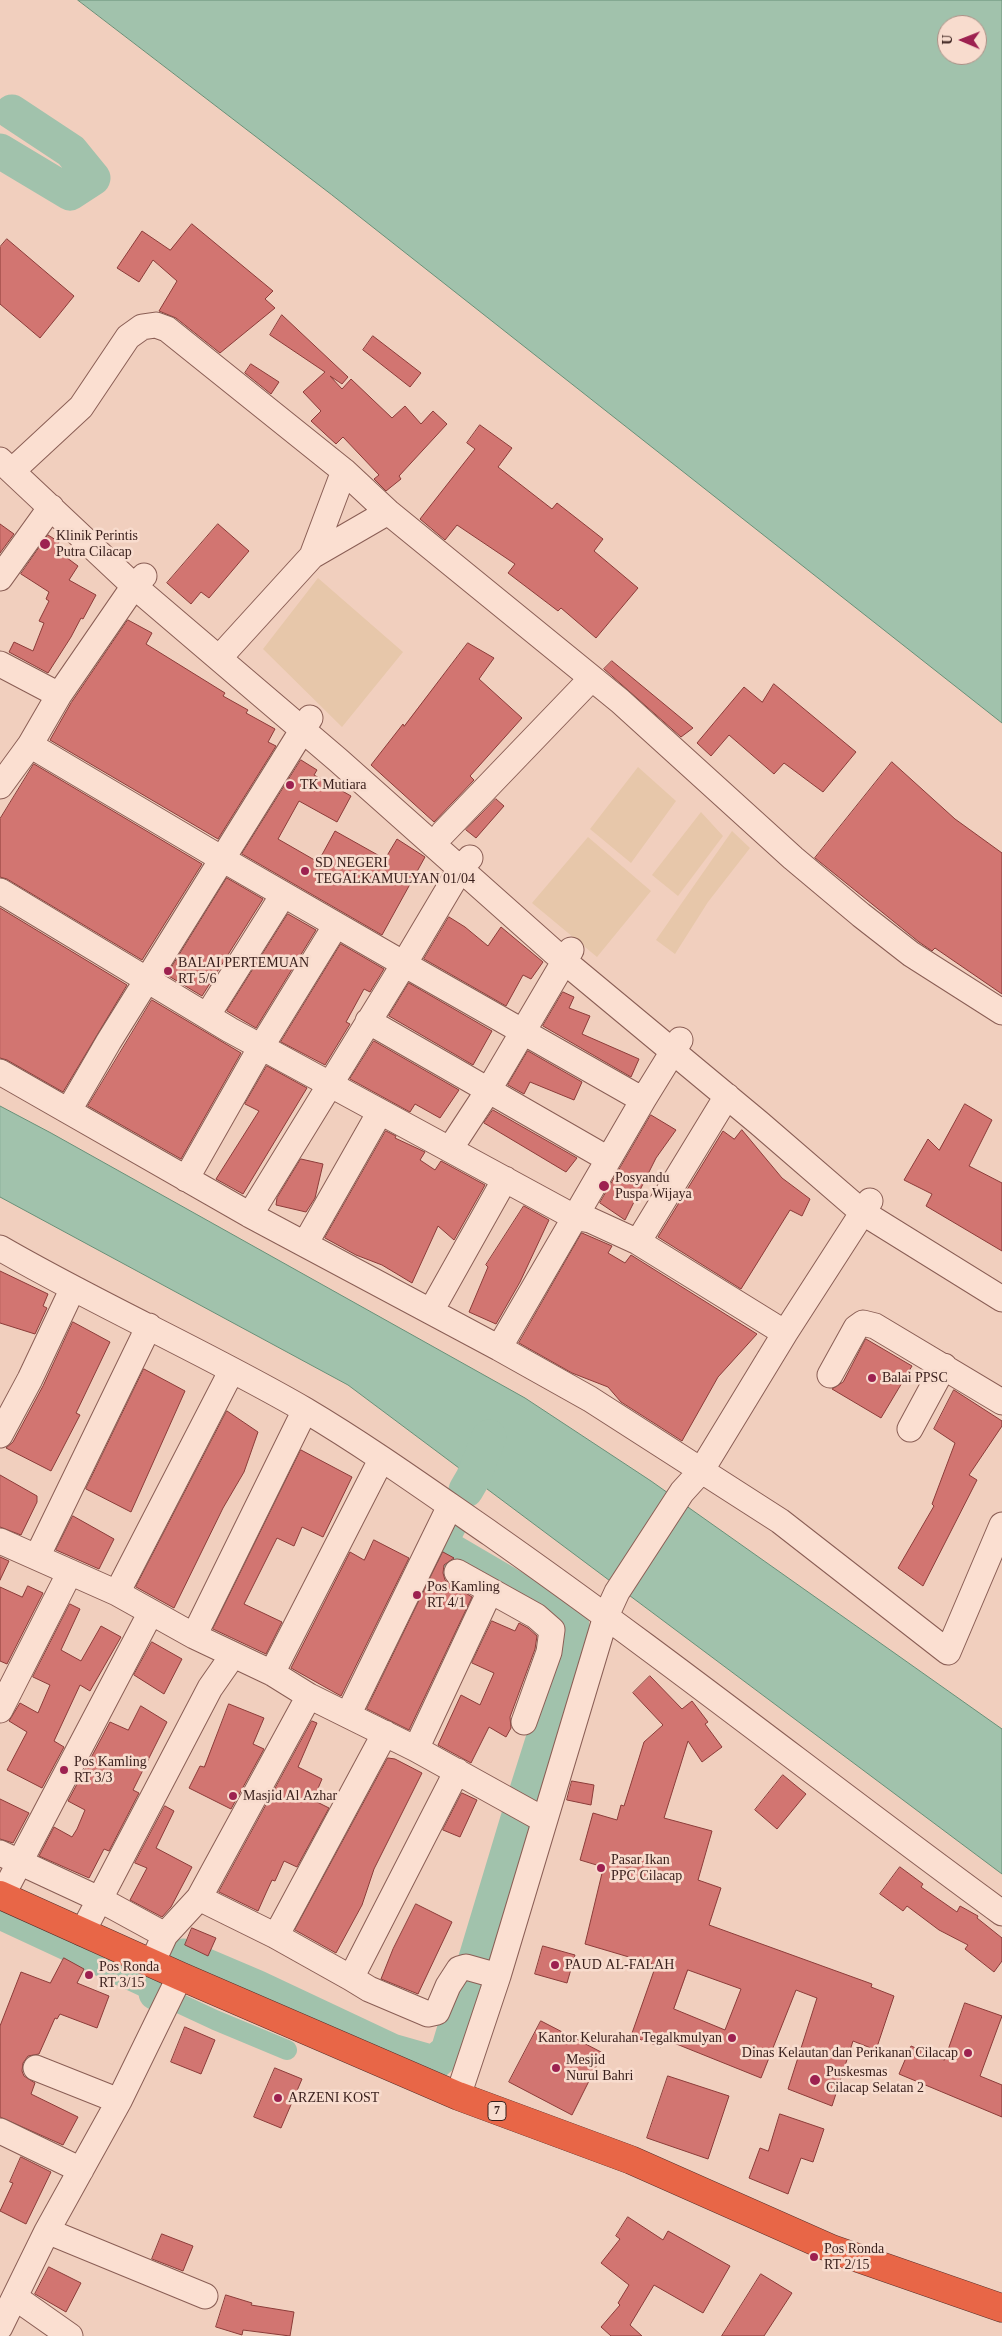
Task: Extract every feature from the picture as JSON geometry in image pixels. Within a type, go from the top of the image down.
[{"type":"highway","name":"7","points":[[1,1896],[152,1963],[176,1984],[458,2096],[631,2160],[832,2248],[1002,2308]]},
{"type":"street","points":[[10,465],[81,406],[128,338],[142,327],[156,325],[167,329],[344,471],[388,512],[620,701],[793,858],[860,915],[911,954],[1002,1012]]},
{"type":"street","points":[[0,446],[10,465],[51,507],[224,652],[466,863],[567,955],[762,1117],[866,1207],[1002,1299]]},
{"type":"street","points":[[10,465],[139,581]]},
{"type":"street","points":[[312,556],[344,471]]},
{"type":"street","points":[[0,578],[51,507]]},
{"type":"street","points":[[224,652],[312,556],[388,512]]},
{"type":"street","points":[[3,777],[30,745],[59,695],[139,581]]},
{"type":"street","points":[[0,664],[59,695]]},
{"type":"street","points":[[443,833],[591,679]]},
{"type":"street","points":[[306,724],[443,833],[466,863]]},
{"type":"street","points":[[69,1110],[306,724]]},
{"type":"street","points":[[30,745],[336,925],[643,1100]]},
{"type":"street","points":[[250,1215],[466,863]]},
{"type":"street","points":[[0,891],[261,1047],[574,1217],[590,1220],[638,1242],[786,1333]]},
{"type":"street","points":[[207,1016],[283,894]]},
{"type":"street","points":[[186,1178],[261,1047],[336,925]]},
{"type":"street","points":[[450,1149],[488,1090],[567,955]]},
{"type":"street","points":[[368,1021],[608,1159]]},
{"type":"street","points":[[676,1046],[727,1096],[762,1117]]},
{"type":"street","points":[[499,1348],[574,1217],[676,1046]]},
{"type":"street","points":[[0,1072],[250,1215],[431,1311],[590,1399],[780,1521],[948,1652],[1002,1525]]},
{"type":"street","points":[[638,1242],[727,1096]]},
{"type":"street","points":[[305,1244],[380,1112]]},
{"type":"street","points":[[431,1311],[505,1179]]},
{"type":"street","points":[[866,1207],[1002,1279]]},
{"type":"street","points":[[458,2096],[483,1972],[530,1813],[617,1592],[682,1492],[701,1470],[866,1207]]},
{"type":"street","points":[[0,1248],[72,1290],[149,1326],[304,1410],[381,1460],[450,1506],[606,1616],[1002,1913]]},
{"type":"street","points":[[0,1436],[72,1290]]},
{"type":"street","points":[[830,1375],[856,1328],[864,1323],[875,1326],[1002,1402]]},
{"type":"street","points":[[37,1557],[149,1326]]},
{"type":"street","points":[[910,1429],[944,1366]]},
{"type":"street","points":[[117,1593],[232,1370]]},
{"type":"street","points":[[194,1636],[304,1410]]},
{"type":"street","points":[[272,1673],[381,1460]]},
{"type":"street","points":[[348,1715],[450,1506]]},
{"type":"street","points":[[0,1541],[117,1593],[194,1636],[272,1673],[309,1696],[416,1749],[530,1813]]},
{"type":"street","points":[[0,1710],[70,1572]]},
{"type":"street","points":[[457,1572],[536,1616],[552,1630],[549,1652],[524,1722]]},
{"type":"street","points":[[416,1749],[490,1591]]},
{"type":"street","points":[[1,1896],[9,1858],[54,1800],[152,1612]]},
{"type":"street","points":[[82,1933],[101,1900],[210,1688],[233,1655]]},
{"type":"street","points":[[152,1963],[165,1935],[199,1898],[309,1696]]},
{"type":"street","points":[[276,1936],[385,1734]]},
{"type":"street","points":[[351,1978],[457,1771]]},
{"type":"street","points":[[9,1858],[101,1900],[165,1935]]},
{"type":"street","points":[[199,1898],[276,1936],[369,1989],[400,2004],[428,2014],[437,2012],[448,1986],[459,1969],[483,1972]]},
{"type":"street","points":[[0,2327],[16,2298],[47,2231],[118,2101],[176,1984]]},
{"type":"street","points":[[36,2068],[118,2101]]},
{"type":"street","points":[[0,2131],[81,2170]]},
{"type":"street","points":[[47,2231],[205,2296]]},
{"type":"street","points":[[16,2298],[70,2336]]},
{"type":"shaded area","points":[[78,0],[1002,0],[1002,723],[332,195]]},
{"type":"shaded area","points":[[318,578],[403,652],[342,727],[263,649]]},
{"type":"shaded area","points":[[638,767],[676,801],[631,863],[590,829]]},
{"type":"shaded area","points":[[701,812],[723,836],[678,896],[652,875]]},
{"type":"shaded area","points":[[732,831],[750,848],[708,902],[675,954],[656,940]]},
{"type":"shaded area","points":[[588,837],[651,891],[597,957],[532,903]]},
{"type":"shaded area","points":[[0,1106],[525,1398],[651,1481],[1002,1729],[1002,1874],[348,1385],[0,1197]]},
{"type":"building","points":[[192,224],[273,291],[265,299],[275,308],[220,353],[176,318],[159,311],[177,281],[153,260],[139,282],[117,268],[142,231],[170,250]]},
{"type":"building","points":[[7,239],[74,296],[40,338],[0,304],[0,247]]},
{"type":"building","points":[[282,315],[348,377],[342,384],[330,376],[342,389],[351,379],[392,418],[405,406],[421,424],[433,411],[447,424],[399,476],[401,479],[386,491],[374,479],[379,475],[343,437],[336,444],[311,421],[321,411],[303,392],[325,372],[270,335]]},
{"type":"building","points":[[373,336],[421,373],[410,387],[363,350]]},
{"type":"building","points":[[251,364],[279,382],[271,394],[245,373]]},
{"type":"building","points":[[480,425],[512,448],[498,467],[552,509],[557,503],[603,539],[594,551],[638,588],[596,638],[561,608],[558,611],[508,573],[515,564],[457,525],[445,540],[420,519],[475,449],[467,443]]},
{"type":"building","points":[[0,524],[14,534],[0,553]]},
{"type":"building","points":[[218,524],[249,551],[209,598],[201,592],[191,604],[167,583]]},
{"type":"building","points":[[48,535],[59,542],[55,549],[78,566],[69,580],[96,595],[83,619],[81,618],[48,673],[9,652],[14,642],[33,651],[44,623],[39,621],[49,601],[46,599],[49,592],[21,574]]},
{"type":"building","points":[[128,620],[152,633],[146,644],[225,693],[223,696],[248,710],[246,713],[275,729],[268,742],[276,746],[218,839],[50,740],[71,703]]},
{"type":"building","points":[[468,643],[494,658],[479,679],[522,718],[470,776],[474,780],[434,822],[371,765],[403,724],[404,726]]},
{"type":"building","points":[[612,661],[693,728],[681,737],[604,669]]},
{"type":"building","points":[[774,684],[856,752],[823,792],[784,763],[774,774],[729,735],[711,756],[697,743],[744,687],[762,702]]},
{"type":"building","name":"SD NEGERI TEGALKAMULYAN 01/04","points":[[301,760],[317,770],[314,775],[351,796],[337,822],[299,801],[278,839],[318,862],[335,831],[385,859],[397,839],[425,857],[382,935],[242,854]]},
{"type":"building","points":[[892,762],[955,819],[1002,853],[1002,994],[935,948],[932,951],[919,942],[815,858]]},
{"type":"building","points":[[34,764],[202,864],[142,960],[7,879],[0,877],[0,819]]},
{"type":"building","points":[[496,799],[504,806],[476,838],[466,830]]},
{"type":"building","points":[[227,878],[263,899],[202,996],[167,975]]},
{"type":"building","points":[[0,908],[127,985],[63,1092],[7,1060],[0,1058]]},
{"type":"building","points":[[288,914],[316,930],[256,1028],[227,1011]]},
{"type":"building","points":[[449,917],[465,927],[488,946],[501,927],[543,962],[531,979],[523,975],[506,1006],[424,959]]},
{"type":"building","points":[[341,944],[384,969],[370,992],[364,989],[346,1022],[350,1024],[325,1065],[281,1042]]},
{"type":"building","points":[[409,983],[492,1031],[473,1065],[389,1016]]},
{"type":"building","points":[[563,992],[574,997],[569,1008],[590,1016],[582,1034],[639,1059],[631,1077],[543,1026]]},
{"type":"building","points":[[152,1000],[241,1053],[181,1159],[88,1106]]},
{"type":"building","points":[[374,1041],[459,1090],[440,1118],[415,1104],[410,1112],[350,1079]]},
{"type":"building","points":[[528,1051],[582,1082],[574,1100],[530,1082],[524,1094],[508,1085]]},
{"type":"building","points":[[267,1066],[307,1088],[243,1194],[216,1179],[259,1111],[245,1104]]},
{"type":"building","points":[[965,1104],[992,1120],[969,1166],[1002,1183],[1002,1251],[926,1206],[932,1194],[904,1180],[928,1139],[939,1150]]},
{"type":"building","points":[[493,1110],[577,1158],[566,1172],[484,1123]]},
{"type":"building","points":[[651,1115],[676,1130],[656,1158],[625,1220],[600,1203]]},
{"type":"building","points":[[742,1130],[782,1178],[810,1199],[802,1216],[790,1210],[741,1289],[658,1237],[723,1131],[734,1139]]},
{"type":"building","points":[[386,1131],[396,1136],[395,1138],[425,1152],[420,1160],[435,1170],[441,1161],[485,1185],[454,1240],[438,1226],[412,1283],[382,1265],[356,1255],[325,1238]]},
{"type":"building","points":[[301,1159],[323,1164],[315,1198],[306,1212],[276,1205],[277,1198]]},
{"type":"building","points":[[524,1206],[549,1220],[520,1282],[496,1324],[469,1312],[488,1267],[486,1265]]},
{"type":"building","points":[[582,1233],[612,1246],[608,1253],[625,1263],[631,1255],[757,1334],[718,1377],[682,1441],[621,1402],[608,1387],[572,1373],[519,1343]]},
{"type":"building","points":[[0,1271],[48,1294],[43,1306],[47,1308],[35,1334],[0,1323]]},
{"type":"building","points":[[73,1322],[110,1342],[76,1413],[80,1415],[51,1471],[6,1448],[13,1442],[43,1386]]},
{"type":"building","name":"Balai PPSC","points":[[866,1339],[912,1366],[881,1418],[832,1389],[843,1382]]},
{"type":"building","points":[[144,1369],[185,1391],[131,1512],[86,1489]]},
{"type":"building","points":[[954,1390],[1002,1421],[1002,1426],[969,1475],[977,1480],[923,1586],[898,1568],[934,1506],[932,1504],[955,1443],[934,1429]]},
{"type":"building","points":[[227,1411],[258,1432],[244,1472],[223,1508],[174,1608],[136,1587]]},
{"type":"building","points":[[301,1450],[352,1477],[323,1537],[302,1527],[294,1546],[277,1538],[244,1604],[282,1622],[266,1654],[213,1629]]},
{"type":"building","points":[[0,1475],[37,1496],[37,1502],[21,1535],[0,1527]]},
{"type":"building","points":[[73,1516],[114,1539],[99,1569],[56,1550]]},
{"type":"building","points":[[374,1540],[409,1558],[341,1696],[291,1668],[350,1552],[364,1560]]},
{"type":"building","points":[[443,1552],[454,1558],[444,1565],[443,1573],[445,1580],[472,1597],[409,1730],[367,1709]]},
{"type":"building","points":[[0,1557],[9,1561],[0,1580]]},
{"type":"building","points":[[28,1586],[43,1593],[7,1664],[0,1661],[0,1587],[22,1597]]},
{"type":"building","points":[[70,1604],[80,1609],[61,1650],[81,1661],[101,1626],[121,1637],[90,1691],[80,1685],[54,1741],[64,1747],[42,1788],[7,1770],[27,1732],[9,1721],[20,1703],[38,1713],[50,1685],[33,1677]]},
{"type":"building","points":[[492,1621],[515,1631],[519,1623],[537,1636],[535,1649],[510,1717],[511,1728],[506,1737],[489,1727],[471,1763],[438,1745],[461,1695],[480,1705],[494,1673],[472,1663]]},
{"type":"building","points":[[152,1642],[182,1659],[164,1694],[134,1675]]},
{"type":"building","points":[[650,1676],[682,1709],[692,1701],[708,1722],[705,1724],[722,1747],[702,1762],[688,1741],[664,1818],[712,1831],[698,1880],[721,1888],[709,1925],[872,1984],[871,1987],[894,1996],[876,2050],[853,2041],[832,2106],[788,2089],[817,1998],[796,1990],[761,2078],[664,2039],[661,2047],[631,2036],[656,1965],[585,1944],[603,1869],[600,1866],[580,1860],[593,1813],[617,1820],[621,1805],[624,1806],[644,1742],[663,1725],[633,1693]],"holes":[[[688,1970],[741,1989],[725,2030],[674,2009]]]},
{"type":"building","points":[[229,1704],[264,1718],[253,1744],[264,1749],[231,1809],[189,1788],[200,1766],[204,1767]]},
{"type":"building","points":[[141,1706],[167,1722],[133,1790],[139,1793],[109,1851],[104,1849],[89,1878],[39,1856],[54,1827],[72,1837],[77,1829],[85,1810],[68,1801],[110,1722],[128,1730]]},
{"type":"building","points":[[312,1721],[317,1723],[298,1767],[322,1779],[313,1800],[329,1808],[297,1867],[284,1861],[275,1881],[272,1880],[258,1911],[219,1892]]},
{"type":"building","points":[[388,1758],[395,1759],[422,1773],[374,1869],[362,1905],[336,1953],[295,1930]]},
{"type":"building","points":[[783,1775],[806,1794],[777,1829],[755,1810]]},
{"type":"building","points":[[572,1781],[594,1785],[591,1805],[567,1800]]},
{"type":"building","points":[[462,1793],[477,1800],[460,1837],[443,1830]]},
{"type":"building","points":[[0,1799],[29,1813],[13,1843],[0,1839]]},
{"type":"building","points":[[165,1806],[174,1811],[156,1848],[192,1867],[171,1907],[162,1917],[130,1900],[147,1868],[135,1863]]},
{"type":"building","points":[[900,1867],[923,1884],[921,1887],[957,1912],[960,1906],[978,1916],[977,1918],[1002,1938],[1002,1961],[994,1972],[965,1949],[968,1945],[939,1930],[907,1906],[903,1911],[880,1894]]},
{"type":"building","points":[[416,1904],[452,1922],[418,1994],[381,1979],[393,1949]]},
{"type":"building","points":[[192,1928],[216,1938],[208,1956],[185,1945]]},
{"type":"building","name":"PAUD AL-FALAH","points":[[543,1946],[575,1955],[567,1983],[535,1974]]},
{"type":"building","points":[[64,1958],[84,1969],[77,1983],[109,1996],[97,2028],[60,2014],[57,2019],[55,2018],[39,2054],[28,2056],[23,2063],[22,2071],[24,2076],[35,2083],[31,2094],[78,2117],[63,2145],[0,2117],[0,2026],[21,1972],[50,1983]]},
{"type":"building","name":"Dinas Kelautan dan Perikanan Cilacap","points":[[965,2003],[1002,2016],[980,2076],[1002,2085],[1002,2117],[899,2074],[911,2046],[944,2060]]},
{"type":"building","name":"Mesjid Nurul Bahri","points":[[541,2021],[603,2053],[572,2115],[509,2082]]},
{"type":"building","points":[[185,2027],[215,2040],[201,2074],[171,2062]]},
{"type":"building","name":"ARZENI KOST","points":[[275,2068],[302,2079],[281,2128],[254,2117]]},
{"type":"building","points":[[668,2076],[729,2096],[708,2159],[647,2138]]},
{"type":"building","points":[[780,2114],[824,2129],[813,2162],[801,2158],[788,2194],[749,2178],[760,2148],[768,2151]]},
{"type":"building","points":[[21,2157],[51,2172],[26,2224],[0,2211],[13,2183],[10,2182]]},
{"type":"building","points":[[628,2217],[663,2240],[668,2231],[730,2266],[703,2313],[654,2285],[630,2325],[642,2336],[611,2336],[601,2327],[620,2305],[618,2303],[629,2285],[601,2263],[620,2239],[616,2236]]},
{"type":"building","points":[[162,2234],[193,2246],[183,2271],[152,2259]]},
{"type":"building","points":[[49,2267],[81,2283],[66,2312],[35,2294]]},
{"type":"building","points":[[761,2274],[792,2293],[764,2336],[722,2336]]},
{"type":"building","points":[[226,2295],[252,2303],[251,2305],[294,2312],[290,2336],[243,2330],[242,2335],[216,2327]]},
{"type":"waterway","points":[[0,151],[70,193],[93,178],[71,151],[12,112]]},
{"type":"waterway","points":[[466,1490],[473,1478],[489,1437]]},
{"type":"waterway","points":[[172,1961],[175,1957],[183,1956],[256,1987],[392,2051],[434,2063],[448,2051],[517,1822],[575,1639],[571,1621],[443,1546],[442,1539],[450,1523]]},
{"type":"waterway","points":[[0,1920],[215,2020],[287,2050]]},
{"type":"waterway","points":[[156,1993],[162,1982]]},
{"type":"place","name":"Klinik Perintis Putra Cilacap","points":[[45,544]]},
{"type":"place","name":"TK Mutiara","points":[[290,785]]},
{"type":"place","name":"SD NEGERI TEGALKAMULYAN 01/04","points":[[305,871]]},
{"type":"place","name":"BALAI PERTEMUAN RT 5/6","points":[[168,971]]},
{"type":"place","name":"Posyandu Puspa Wijaya","points":[[604,1186]]},
{"type":"place","name":"Balai PPSC","points":[[872,1378]]},
{"type":"place","name":"Pos Kamling RT 4/1","points":[[417,1595]]},
{"type":"place","name":"Pos Kamling RT 3/3","points":[[64,1770]]},
{"type":"place","name":"Masjid Al Azhar","points":[[233,1796]]},
{"type":"place","name":"Pasar Ikan PPC Cilacap","points":[[601,1868]]},
{"type":"place","name":"PAUD AL-FALAH","points":[[555,1965]]},
{"type":"place","name":"Pos Ronda RT 3/15","points":[[89,1975]]},
{"type":"place","name":"Kantor Kelurahan Tegalkmulyan","points":[[732,2038]]},
{"type":"place","name":"Dinas Kelautan dan Perikanan Cilacap","points":[[968,2053]]},
{"type":"place","name":"Mesjid Nurul Bahri","points":[[556,2068]]},
{"type":"place","name":"Puskesmas Cilacap Selatan 2","points":[[815,2080]]},
{"type":"place","name":"ARZENI KOST","points":[[278,2098]]},
{"type":"place","name":"Pos Ronda RT 2/15","points":[[814,2257]]}]
